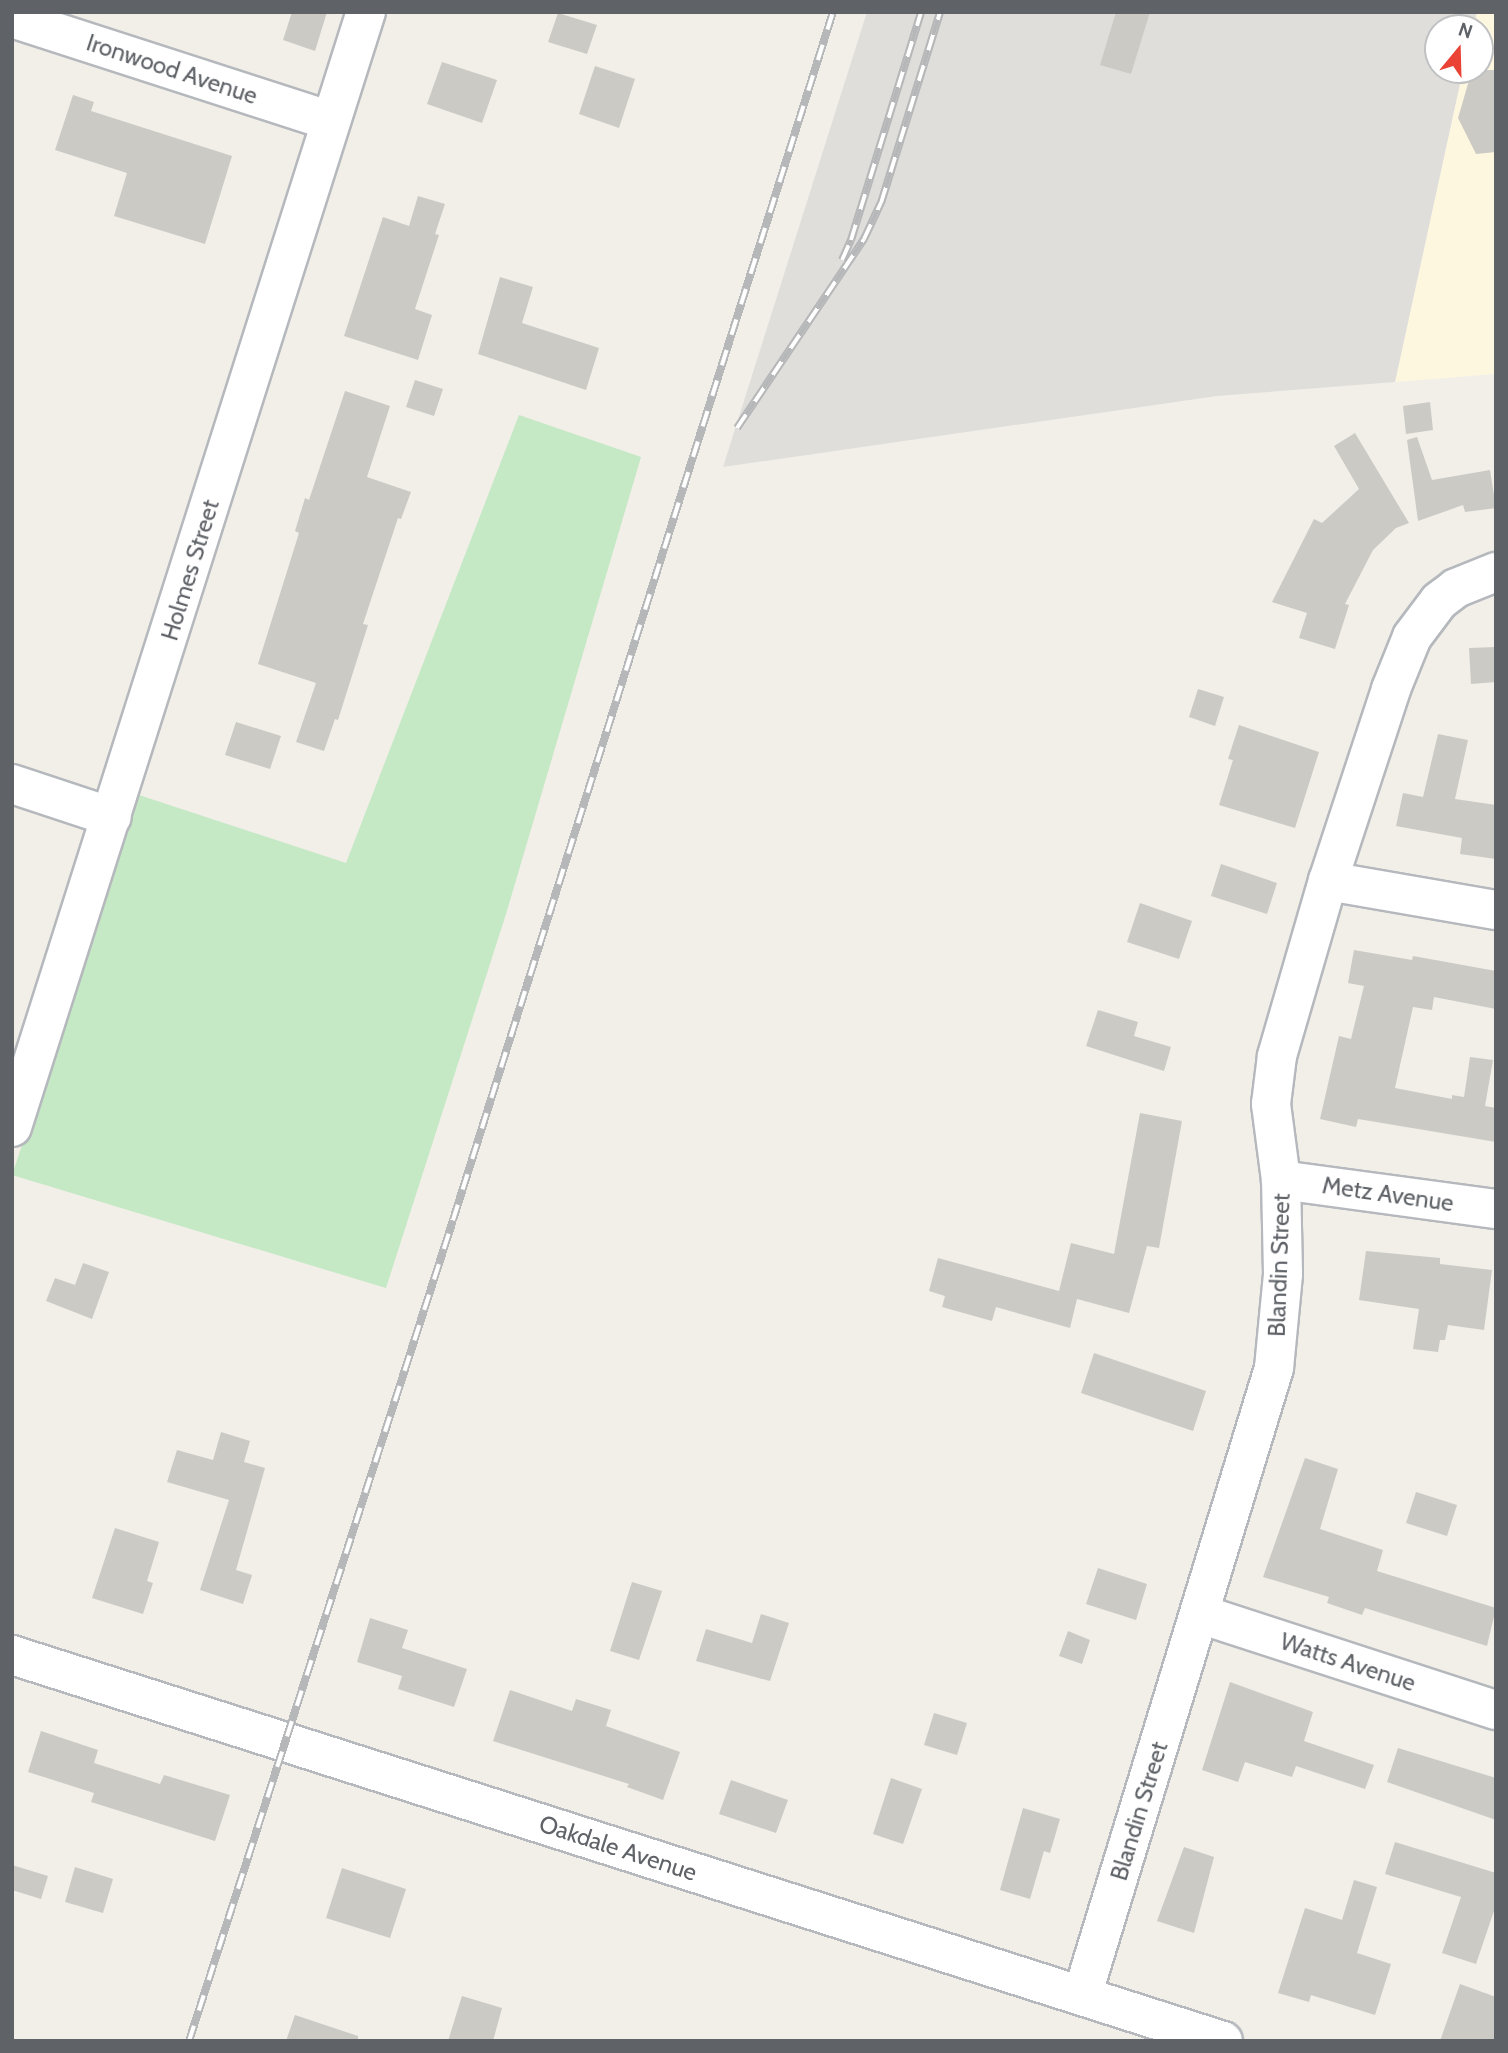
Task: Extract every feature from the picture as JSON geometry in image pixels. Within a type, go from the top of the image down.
[{"type":"street","name":"Holmes Street","points":[[12,1126],[366,12]]},
{"type":"street","name":"Ironwood Avenue","points":[[12,18],[331,121]]},
{"type":"street","name":"Blandin Street","points":[[1082,1996],[1275,1368],[1283,1274],[1281,1180],[1270,1104],[1276,1056],[1328,881],[1391,689],[1412,637],[1440,601],[1456,588],[1496,572]]},
{"type":"street","points":[[12,784],[112,817]]},
{"type":"street","points":[[1328,881],[1496,910]]},
{"type":"street","name":"Metz Avenue","points":[[1281,1180],[1496,1209]]},
{"type":"street","name":"Watts Avenue","points":[[1200,1614],[1496,1710]]},
{"type":"street","name":"Oakdale Avenue","points":[[12,1655],[1223,2041]]},
{"type":"shaded area","points":[[867,12],[1477,12],[1424,14],[1424,84],[1460,84],[1395,382],[1217,396],[723,467]]},
{"type":"shaded area","points":[[1496,12],[1496,374],[1395,382],[1460,84],[1494,84],[1494,14],[1476,14]]},
{"type":"green space","points":[[519,415],[641,457],[506,914],[386,1288],[12,1175],[139,795],[346,863]]},
{"type":"building","points":[[292,12],[327,12],[315,51],[283,40]]},
{"type":"building","points":[[1116,12],[1150,12],[1131,74],[1100,65]]},
{"type":"building","points":[[558,13],[597,25],[587,54],[548,42]]},
{"type":"building","points":[[442,62],[497,80],[482,123],[427,104]]},
{"type":"building","points":[[595,66],[635,79],[619,128],[579,114]]},
{"type":"building","points":[[1496,70],[1496,152],[1476,154],[1458,118],[1468,84],[1494,84]]},
{"type":"building","points":[[73,95],[94,102],[91,111],[232,156],[205,244],[114,216],[127,173],[55,150]]},
{"type":"building","points":[[418,196],[445,204],[435,234],[439,235],[415,309],[432,315],[418,360],[344,336],[383,217],[409,226]]},
{"type":"building","points":[[500,277],[533,287],[522,323],[599,348],[586,390],[478,354]]},
{"type":"building","points":[[415,380],[443,389],[434,416],[406,407]]},
{"type":"building","points":[[345,391],[390,406],[367,477],[411,492],[401,519],[398,518],[363,624],[368,625],[338,720],[335,719],[324,751],[296,742],[316,683],[258,664],[299,533],[295,531],[305,498],[309,500]]},
{"type":"building","points":[[1430,402],[1433,430],[1406,434],[1403,406]]},
{"type":"building","points":[[1355,433],[1409,523],[1396,528],[1373,550],[1345,604],[1349,605],[1335,649],[1299,638],[1307,613],[1272,602],[1314,519],[1322,523],[1359,489],[1334,446]]},
{"type":"building","points":[[1417,437],[1432,480],[1490,470],[1496,508],[1465,512],[1463,505],[1418,521],[1407,440]]},
{"type":"building","points":[[1496,647],[1496,682],[1471,684],[1469,648]]},
{"type":"building","points":[[1198,689],[1224,697],[1215,726],[1189,717]]},
{"type":"building","points":[[236,722],[281,736],[270,769],[225,755]]},
{"type":"building","points":[[1239,725],[1319,752],[1295,828],[1219,805],[1233,760],[1228,759]]},
{"type":"building","points":[[1438,734],[1468,740],[1455,799],[1496,805],[1496,859],[1460,854],[1462,838],[1396,826],[1403,793],[1423,797]]},
{"type":"building","points":[[1221,864],[1277,883],[1267,914],[1211,896]]},
{"type":"building","points":[[1140,903],[1192,921],[1179,959],[1127,942]]},
{"type":"building","points":[[1354,950],[1412,960],[1413,956],[1496,971],[1496,1009],[1434,997],[1432,1010],[1413,1007],[1395,1088],[1452,1099],[1452,1095],[1464,1097],[1470,1057],[1493,1060],[1485,1106],[1496,1108],[1496,1142],[1358,1119],[1356,1127],[1320,1119],[1339,1036],[1351,1039],[1364,986],[1348,983]]},
{"type":"building","points":[[1098,1010],[1138,1022],[1134,1036],[1171,1047],[1164,1071],[1086,1046]]},
{"type":"building","points":[[1140,1113],[1182,1121],[1159,1248],[1147,1246],[1129,1313],[1077,1299],[1070,1328],[996,1307],[992,1321],[942,1307],[945,1296],[929,1291],[938,1258],[1059,1291],[1071,1243],[1114,1254]]},
{"type":"building","points":[[1366,1251],[1440,1258],[1440,1264],[1492,1270],[1484,1330],[1448,1325],[1445,1340],[1440,1340],[1438,1352],[1413,1349],[1419,1309],[1359,1300]]},
{"type":"building","points":[[83,1263],[109,1272],[92,1319],[46,1301],[55,1278],[75,1285]]},
{"type":"building","points":[[1094,1353],[1206,1391],[1193,1431],[1081,1393]]},
{"type":"building","points":[[221,1432],[250,1441],[244,1462],[265,1468],[236,1570],[252,1575],[243,1604],[200,1590],[229,1500],[167,1482],[177,1450],[213,1460]]},
{"type":"building","points":[[1305,1458],[1338,1469],[1320,1529],[1383,1550],[1377,1571],[1496,1608],[1487,1646],[1365,1608],[1362,1615],[1327,1603],[1329,1597],[1263,1577]]},
{"type":"building","points":[[1416,1492],[1457,1505],[1447,1536],[1406,1523]]},
{"type":"building","points":[[115,1528],[159,1542],[147,1581],[153,1583],[143,1614],[92,1598]]},
{"type":"building","points":[[1098,1568],[1147,1584],[1136,1620],[1086,1604]]},
{"type":"building","points":[[632,1582],[662,1591],[639,1660],[610,1651]]},
{"type":"building","points":[[761,1614],[789,1623],[770,1681],[696,1661],[706,1629],[752,1643]]},
{"type":"building","points":[[370,1618],[408,1630],[402,1648],[467,1669],[454,1707],[398,1689],[402,1676],[357,1662]]},
{"type":"building","points":[[1068,1631],[1090,1640],[1082,1664],[1059,1656]]},
{"type":"building","points":[[1230,1682],[1313,1712],[1304,1741],[1374,1765],[1365,1789],[1296,1766],[1292,1777],[1245,1762],[1238,1782],[1202,1770]]},
{"type":"building","points":[[510,1690],[572,1711],[576,1699],[611,1710],[606,1726],[680,1752],[663,1800],[627,1787],[629,1784],[493,1741]]},
{"type":"building","points":[[934,1713],[967,1723],[957,1755],[924,1745]]},
{"type":"building","points":[[41,1731],[98,1750],[94,1763],[160,1784],[164,1775],[230,1795],[215,1841],[91,1802],[94,1793],[28,1772]]},
{"type":"building","points":[[1398,1748],[1496,1778],[1496,1820],[1387,1782]]},
{"type":"building","points":[[891,1778],[922,1789],[903,1844],[873,1834]]},
{"type":"building","points":[[731,1780],[788,1800],[776,1833],[719,1814]]},
{"type":"building","points":[[1023,1808],[1060,1819],[1050,1853],[1044,1851],[1030,1899],[1000,1890]]},
{"type":"building","points":[[1395,1842],[1496,1873],[1496,1905],[1476,1964],[1442,1953],[1461,1897],[1385,1874]]},
{"type":"building","points":[[1184,1847],[1214,1857],[1194,1933],[1157,1921]]},
{"type":"building","points":[[12,1865],[48,1876],[41,1899],[12,1890]]},
{"type":"building","points":[[75,1867],[113,1879],[103,1913],[65,1902]]},
{"type":"building","points":[[342,1868],[406,1889],[390,1938],[326,1918]]},
{"type":"building","points":[[1354,1880],[1377,1887],[1357,1953],[1391,1964],[1375,2015],[1311,1995],[1309,2002],[1278,1993],[1305,1908],[1342,1920]]},
{"type":"building","points":[[1460,1984],[1496,1997],[1496,2041],[1440,2041]]},
{"type":"building","points":[[462,1996],[502,2008],[493,2041],[448,2041]]},
{"type":"building","points":[[295,2015],[358,2036],[358,2041],[286,2041]]},
{"type":"railway","points":[[189,2041],[453,1220],[833,12]]},
{"type":"railway","points":[[842,260],[851,240],[921,12]]},
{"type":"railway","points":[[737,428],[864,239],[881,203],[940,12]]}]
